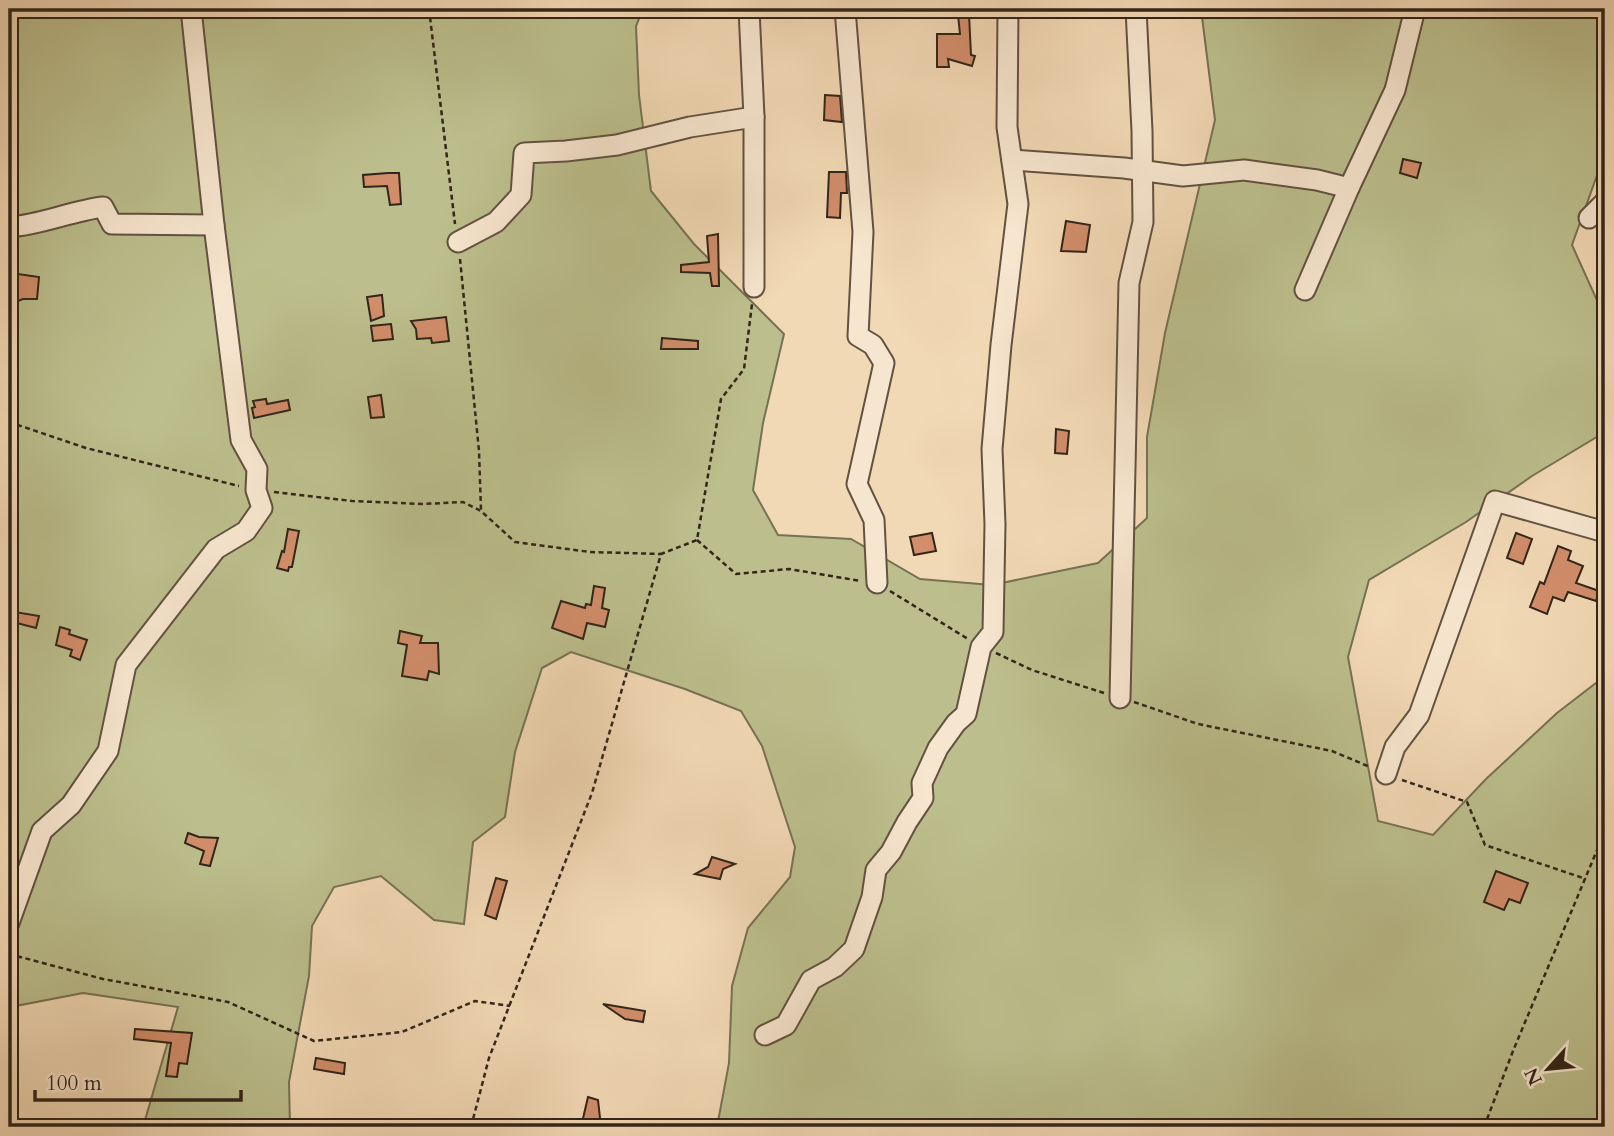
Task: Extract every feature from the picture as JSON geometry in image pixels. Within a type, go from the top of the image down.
[{"type":"street","points":[[9,923],[42,831],[71,805],[107,751],[127,665],[216,549],[246,531],[262,508],[256,490],[257,469],[241,440],[191,9]]},
{"type":"street","points":[[749,9],[754,117],[754,287]]},
{"type":"street","points":[[845,9],[863,232],[858,336],[873,345],[884,363],[858,484],[874,520],[877,583]]},
{"type":"street","points":[[765,1035],[786,1026],[811,980],[835,967],[853,949],[872,897],[876,870],[891,852],[923,798],[922,783],[938,748],[965,714],[981,647],[993,632],[995,524],[992,449],[1018,204],[1007,127],[1009,9]]},
{"type":"street","points":[[1121,698],[1129,283],[1143,222],[1136,9]]},
{"type":"street","points":[[1305,290],[1395,90],[1415,9]]},
{"type":"street","points":[[458,242],[496,222],[521,195],[524,152],[566,151],[617,145],[690,127],[754,117]]},
{"type":"street","points":[[1012,160],[1124,168],[1183,176],[1244,170],[1317,180],[1349,188]]},
{"type":"street","points":[[1589,218],[1605,202]]},
{"type":"street","points":[[9,227],[24,226],[103,206],[112,224],[214,225]]},
{"type":"street","points":[[1386,774],[1395,747],[1419,715],[1495,501],[1605,532]]},
{"type":"path","points":[[429,9],[458,242],[480,452],[481,511]]},
{"type":"path","points":[[696,540],[721,399],[744,369],[754,287]]},
{"type":"path","points":[[9,422],[86,448],[256,490],[352,501],[463,502],[481,511],[515,542],[590,552],[661,554],[696,540]]},
{"type":"path","points":[[696,540],[736,574],[789,569],[877,583],[981,647],[1032,670],[1198,724],[1332,751],[1386,774],[1467,802],[1485,845],[1586,878]]},
{"type":"path","points":[[471,1127],[489,1058],[592,793],[661,554]]},
{"type":"path","points":[[1484,1127],[1605,831]]},
{"type":"path","points":[[9,954],[103,979],[228,1002],[314,1041],[402,1032],[475,1001],[510,1006]]},
{"type":"green space","points":[[9,9],[643,9],[636,26],[639,95],[651,191],[694,244],[784,334],[763,423],[753,490],[778,535],[851,539],[920,579],[992,585],[1098,563],[1147,518],[1147,437],[1165,333],[1215,120],[1201,9],[1605,9],[1605,153],[1572,245],[1605,318],[1605,432],[1532,476],[1466,522],[1369,580],[1348,657],[1378,821],[1433,835],[1486,779],[1557,713],[1605,676],[1605,1127],[717,1127],[729,1063],[732,986],[748,928],[790,877],[795,847],[762,746],[741,711],[685,689],[571,652],[542,668],[515,752],[505,817],[473,842],[464,924],[434,920],[381,876],[334,887],[312,926],[309,976],[289,1082],[290,1127],[143,1127],[178,1007],[83,993],[16,1006],[9,1021]]},
{"type":"building","points":[[969,14],[971,55],[975,56],[972,66],[948,59],[949,67],[937,67],[937,34],[960,34],[958,15]]},
{"type":"building","points":[[825,95],[840,96],[842,122],[824,120]]},
{"type":"building","points":[[1403,159],[1421,163],[1417,178],[1400,173]]},
{"type":"building","points":[[829,172],[846,172],[847,193],[841,193],[840,218],[827,217]]},
{"type":"building","points":[[399,173],[401,204],[390,205],[387,186],[364,187],[363,175]]},
{"type":"building","points":[[1066,221],[1090,225],[1086,252],[1061,251]]},
{"type":"building","points":[[718,234],[719,286],[712,286],[710,273],[681,272],[681,265],[709,262],[707,236]]},
{"type":"building","points":[[11,273],[39,277],[37,299],[23,299],[13,303],[9,291]]},
{"type":"building","points":[[382,295],[384,316],[371,321],[367,297]]},
{"type":"building","points":[[446,317],[449,341],[432,343],[431,338],[417,339],[416,329],[411,321]]},
{"type":"building","points":[[391,324],[393,339],[373,341],[371,326]]},
{"type":"building","points":[[662,338],[698,341],[698,349],[661,349]]},
{"type":"building","points":[[381,395],[384,417],[371,418],[368,397]]},
{"type":"building","points":[[266,399],[267,404],[288,400],[290,410],[254,418],[253,401]]},
{"type":"building","points":[[1056,429],[1069,431],[1067,454],[1055,453]]},
{"type":"building","points":[[288,529],[299,531],[292,567],[289,567],[288,571],[277,568],[282,551],[284,552]]},
{"type":"building","points":[[932,533],[936,551],[914,555],[910,537]]},
{"type":"building","points":[[1516,533],[1532,539],[1523,564],[1507,558]]},
{"type":"building","points":[[1558,546],[1571,551],[1568,560],[1583,566],[1576,583],[1599,591],[1596,601],[1568,592],[1564,601],[1553,597],[1547,614],[1530,607],[1540,582],[1544,584]]},
{"type":"building","points":[[594,586],[605,588],[602,608],[609,610],[605,627],[587,623],[583,639],[552,628],[561,601],[585,608],[586,604],[591,605]]},
{"type":"building","points":[[9,611],[39,616],[36,628],[9,621]]},
{"type":"building","points":[[60,627],[70,630],[69,634],[87,640],[80,660],[70,656],[72,650],[56,645]]},
{"type":"building","points":[[400,631],[422,636],[420,643],[438,643],[439,674],[429,671],[427,680],[402,676],[407,645],[398,643]]},
{"type":"building","points":[[188,833],[199,837],[218,838],[210,866],[200,864],[204,851],[185,843]]},
{"type":"building","points":[[712,857],[735,864],[723,869],[720,879],[695,874],[708,867]]},
{"type":"building","points":[[1496,871],[1528,883],[1520,903],[1509,899],[1504,910],[1484,902]]},
{"type":"building","points":[[496,878],[507,881],[496,919],[485,915]]},
{"type":"building","points":[[603,1004],[645,1011],[643,1022],[625,1019]]},
{"type":"building","points":[[135,1029],[192,1033],[187,1064],[179,1063],[177,1077],[166,1076],[171,1043],[134,1039]]},
{"type":"building","points":[[316,1058],[345,1063],[344,1074],[314,1069]]},
{"type":"building","points":[[588,1097],[598,1100],[601,1127],[581,1127]]}]
